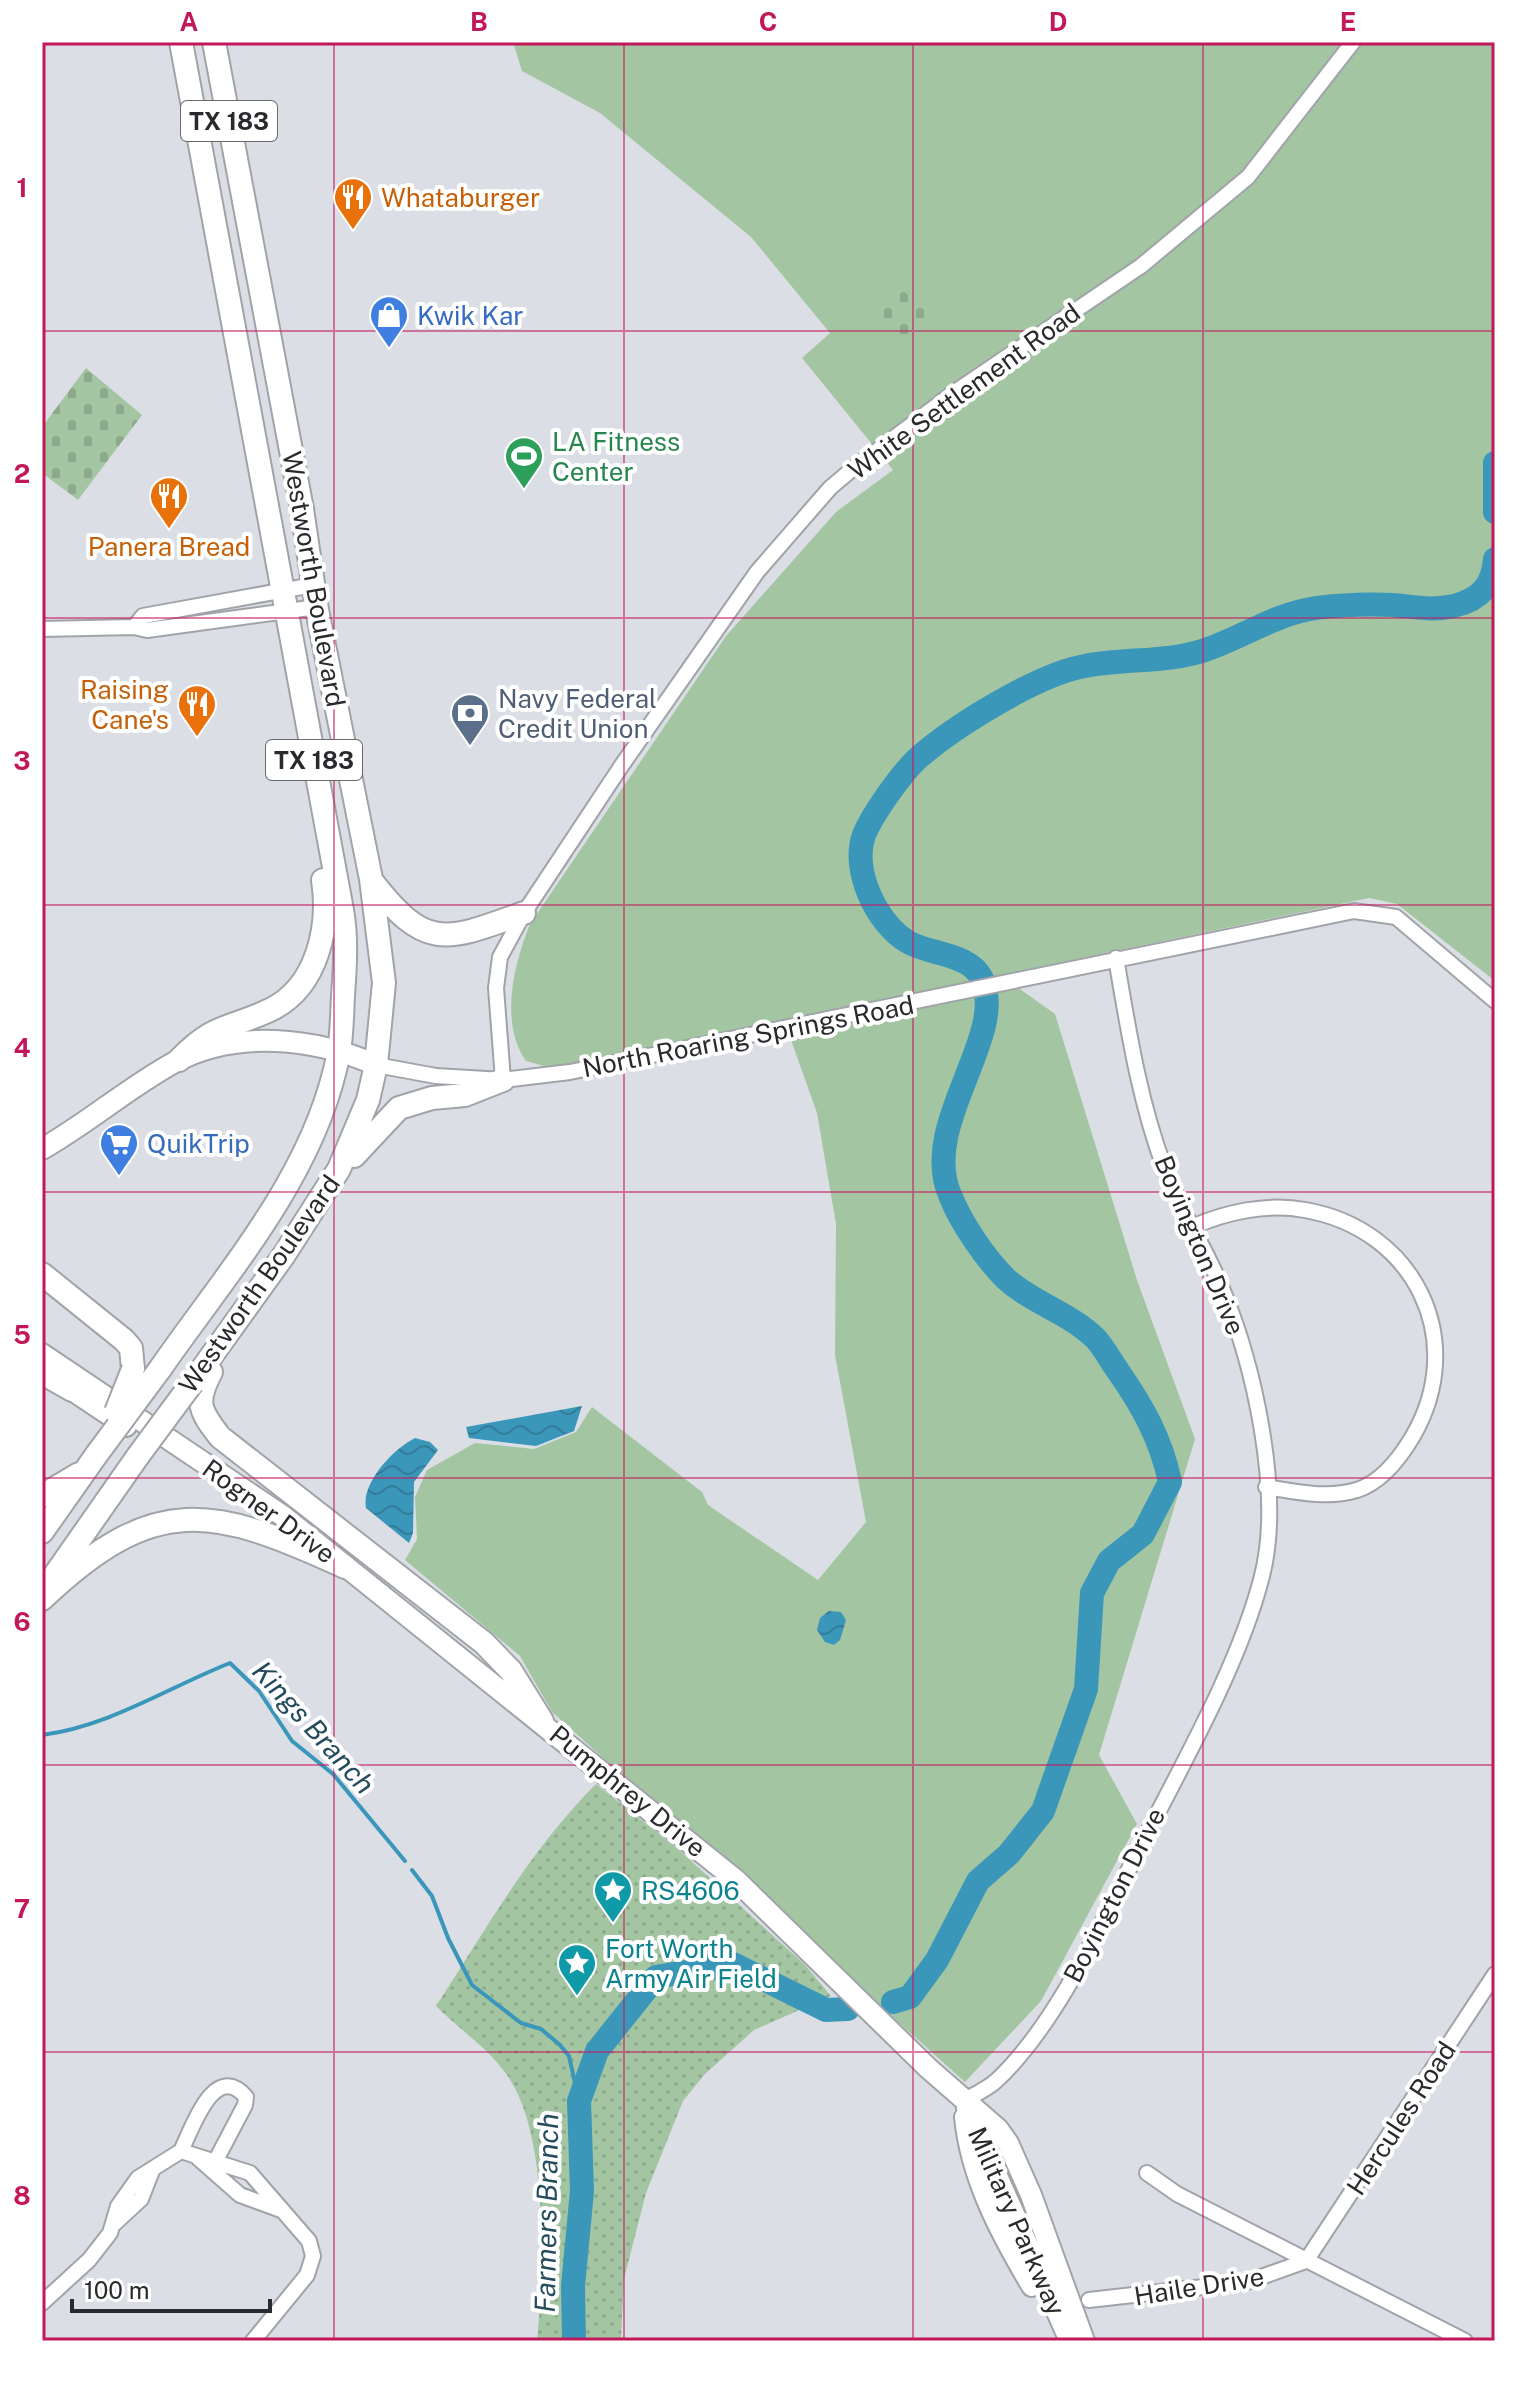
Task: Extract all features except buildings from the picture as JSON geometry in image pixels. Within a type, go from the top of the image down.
[{"type":"main road","name":"Westworth Boulevard","points":[[42,1532],[270,1213],[321,1109],[339,1049],[344,922],[181,42]]},
{"type":"main road","points":[[199,42],[224,175],[244,201]]},
{"type":"main road","name":"Westworth Boulevard","points":[[42,1596],[322,1198],[359,1124],[381,1040],[383,971],[371,879],[315,596],[281,396],[214,42]]},
{"type":"main road","points":[[219,251],[239,252],[246,262],[265,369],[281,396]]},
{"type":"main road","points":[[179,1060],[202,1036],[272,1009],[295,990],[312,964],[323,942],[327,918],[315,816],[320,791]]},
{"type":"main road","points":[[371,879],[413,926],[434,935],[464,934],[524,913]]},
{"type":"main road","points":[[322,1198],[374,1131],[399,1108],[432,1098],[465,1095],[503,1080]]},
{"type":"main road","points":[[270,1213],[298,1233]]},
{"type":"main road","points":[[42,1274],[124,1340],[131,1348],[133,1369],[90,1463],[42,1496]]},
{"type":"main road","points":[[242,1315],[199,1393],[200,1406],[208,1421],[220,1437],[484,1643],[511,1671],[542,1721]]},
{"type":"main road","points":[[42,1373],[72,1390]]},
{"type":"main road","points":[[42,1596],[111,1543],[141,1527],[183,1517],[222,1521],[273,1534],[345,1567]]},
{"type":"street","name":"White Settlement Road","points":[[503,1080],[500,957],[524,913],[734,601],[830,488],[952,394],[1141,266],[1248,177],[1353,42]]},
{"type":"street","points":[[134,627],[143,616],[315,596]]},
{"type":"street","points":[[42,629],[134,627],[147,630],[315,596]]},
{"type":"street","points":[[1116,958],[1354,911],[1396,917],[1495,1001]]},
{"type":"street","name":"North Roaring Springs Road","points":[[376,1065],[436,1076],[503,1080],[570,1072],[974,992],[1116,958]]},
{"type":"street","name":"Boyington Drive","points":[[963,2101],[994,2083],[1066,1989],[1201,1725],[1252,1612],[1263,1573],[1268,1537],[1263,1441],[1248,1357],[1221,1284],[1173,1188],[1148,1122],[1116,958]]},
{"type":"street","points":[[42,1149],[179,1060],[222,1046],[271,1041],[339,1049],[376,1065]]},
{"type":"street","points":[[1192,1227],[1239,1211],[1304,1209],[1352,1225],[1375,1236],[1393,1254],[1413,1278],[1429,1310],[1435,1339],[1436,1377],[1431,1397],[1420,1423],[1389,1468],[1357,1489],[1324,1495],[1266,1487]]},
{"type":"street","name":"Rogner Drive","points":[[42,1354],[283,1516],[345,1567]]},
{"type":"street","name":"Rogner Drive","points":[[72,1390],[345,1567]]},
{"type":"street","name":"Pumphrey Drive","points":[[345,1567],[542,1721],[736,1880],[963,2101]]},
{"type":"street","name":"Hercules Road","points":[[1306,2261],[1495,1974]]},
{"type":"street","points":[[42,2303],[89,2260],[114,2224],[124,2196],[138,2178],[181,2151],[212,2092],[230,2085],[246,2097],[245,2105],[216,2160]]},
{"type":"street","name":"Military Parkway","points":[[963,2101],[977,2149],[1033,2286],[1067,2341]]},
{"type":"street","name":"Military Parkway","points":[[963,2101],[1067,2341]]},
{"type":"street","name":"Military Parkway","points":[[963,2101],[998,2129],[1008,2143],[1031,2195],[1084,2341]]},
{"type":"street","points":[[181,2151],[250,2173],[309,2241],[313,2256],[307,2275],[253,2341]]},
{"type":"street","points":[[198,2158],[240,2195],[281,2210]]},
{"type":"street","points":[[1147,2173],[1177,2194],[1465,2341]]},
{"type":"street","name":"Haile Drive","points":[[1089,2300],[1247,2282],[1306,2261]]},
{"type":"green space","points":[[513,42],[1495,42],[1495,981],[1397,904],[1369,898],[1000,975],[1055,1014],[1137,1280],[1195,1439],[1099,1755],[1137,1824],[1041,2001],[965,2082],[552,1712],[520,1656],[405,1560],[417,1539],[415,1497],[427,1470],[475,1443],[534,1449],[576,1432],[592,1407],[702,1492],[708,1505],[818,1580],[866,1522],[835,1355],[836,1224],[817,1113],[785,1023],[555,1069],[526,1061],[518,1046],[511,1011],[515,975],[530,924],[726,636],[836,512],[893,470],[802,358],[830,333],[751,237],[600,113],[522,71]]},
{"type":"green space","points":[[897,287],[933,312],[906,345],[874,318]]},
{"type":"green space","points":[[86,368],[142,415],[78,500],[42,473],[42,427]]},
{"type":"green space","points":[[596,1784],[678,1849],[804,1964],[831,1996],[754,2030],[705,2074],[683,2101],[646,2193],[624,2279],[621,2341],[537,2341],[542,2241],[540,2204],[537,2166],[521,2100],[500,2065],[436,2006],[530,1863]]},
{"type":"water","points":[[582,1406],[574,1431],[536,1446],[469,1438],[466,1427]]},
{"type":"water","points":[[415,1438],[430,1442],[438,1450],[414,1482],[413,1533],[409,1543],[366,1508],[366,1498],[368,1488],[380,1468],[397,1450]]},
{"type":"water","points":[[829,1611],[841,1612],[846,1620],[840,1640],[834,1645],[825,1642],[817,1630],[820,1618]]},
{"type":"waterway","name":"Farmers Branch","points":[[1495,463],[1495,512]]},
{"type":"waterway","name":"Farmers Branch","points":[[893,2002],[910,1997],[937,1960],[978,1881],[1009,1854],[1043,1811],[1086,1689],[1092,1593],[1109,1561],[1143,1534],[1170,1482],[1150,1424],[1099,1343],[1075,1322],[1027,1295],[1006,1279],[974,1240],[960,1217],[950,1195],[944,1168],[946,1140],[953,1111],[984,1027],[987,1002],[982,979],[968,964],[908,942],[886,923],[864,879],[861,864],[864,835],[888,795],[917,759],[974,718],[1044,679],[1085,666],[1193,653],[1222,644],[1287,615],[1316,608],[1454,606],[1484,590],[1492,576],[1495,559]]},
{"type":"waterway","name":"Kings Branch","points":[[42,1735],[115,1715],[230,1663],[259,1691],[292,1741],[333,1774],[405,1861]]},
{"type":"waterway","name":"Kings Branch","points":[[412,1870],[432,1896],[448,1938],[472,1985],[521,2023],[541,2029],[560,2045],[569,2056],[579,2101]]},
{"type":"waterway","name":"Farmers Branch","points":[[574,2341],[573,2286],[582,2191],[579,2101],[597,2051],[656,1977],[733,1964],[826,2010],[848,2009]]},
{"type":"place","name":"Whataburger","points":[[353,231]]},
{"type":"place","name":"Kwik Kar","points":[[389,349]]},
{"type":"place","name":"LA Fitness Center","points":[[524,490]]},
{"type":"place","name":"Panera Bread","points":[[169,530]]},
{"type":"place","name":"Raising Cane's","points":[[197,738]]},
{"type":"place","name":"Navy Federal Credit Union","points":[[470,747]]},
{"type":"place","name":"QuikTrip","points":[[119,1177]]},
{"type":"place","name":"RS4606","points":[[613,1924]]},
{"type":"place","name":"Fort Worth Army Air Field","points":[[577,1997]]}]
